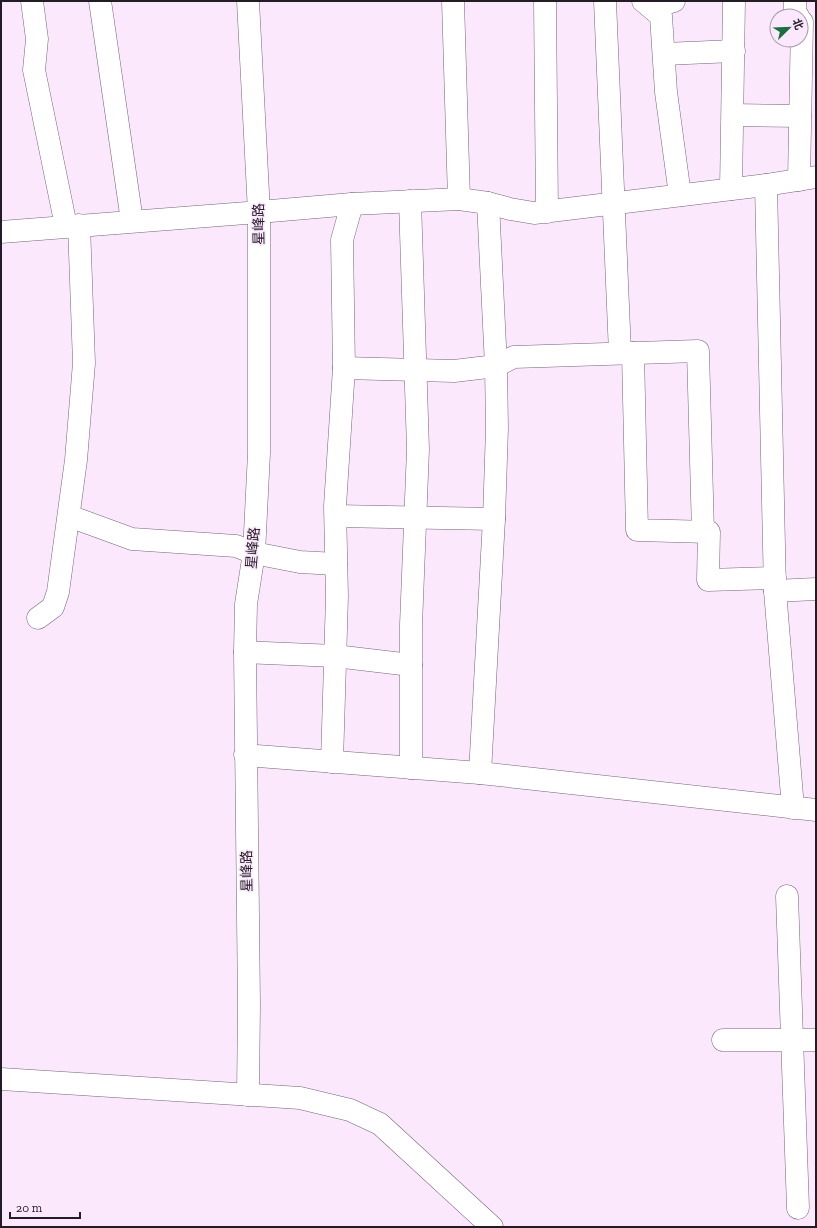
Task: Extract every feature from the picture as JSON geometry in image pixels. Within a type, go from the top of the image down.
[{"type":"street","points":[[32,1],[37,39],[34,70],[73,226],[84,363],[76,460],[58,592],[53,607],[38,618]]},
{"type":"street","points":[[100,1],[132,221]]},
{"type":"street","name":"星峰路","points":[[248,1],[259,212],[259,453],[254,553],[246,604],[245,652],[249,1005],[248,1095]]},
{"type":"street","points":[[453,1],[459,199]]},
{"type":"street","points":[[546,1],[547,212]]},
{"type":"street","points":[[605,1],[615,203],[637,530],[709,532],[708,580],[816,589]]},
{"type":"street","points":[[647,4],[674,1]]},
{"type":"street","points":[[732,189],[734,1]]},
{"type":"street","points":[[647,4],[661,16],[666,92],[680,195]]},
{"type":"street","points":[[1,232],[352,204],[459,199],[488,203],[534,213],[808,179],[800,116],[801,48]]},
{"type":"street","points":[[664,54],[734,51]]},
{"type":"street","points":[[732,115],[800,116]]},
{"type":"street","points":[[766,185],[775,585],[793,808]]},
{"type":"street","points":[[410,201],[418,449],[411,625],[411,768]]},
{"type":"street","points":[[480,773],[494,519],[497,428],[496,366],[488,203]]},
{"type":"street","points":[[332,762],[335,656],[336,516],[344,368],[342,240],[352,204]]},
{"type":"street","points":[[344,368],[454,371],[496,366],[514,357],[698,351],[703,532]]},
{"type":"street","points":[[69,516],[132,539],[236,546],[254,553],[300,562],[336,564]]},
{"type":"street","points":[[336,516],[494,519]]},
{"type":"street","points":[[245,652],[335,656],[411,665]]},
{"type":"street","points":[[245,755],[480,773],[816,810]]},
{"type":"street","points":[[787,896],[798,1208]]},
{"type":"street","points":[[723,1040],[816,1040]]},
{"type":"street","points":[[1,1079],[300,1098],[350,1110],[380,1124],[492,1227]]}]
